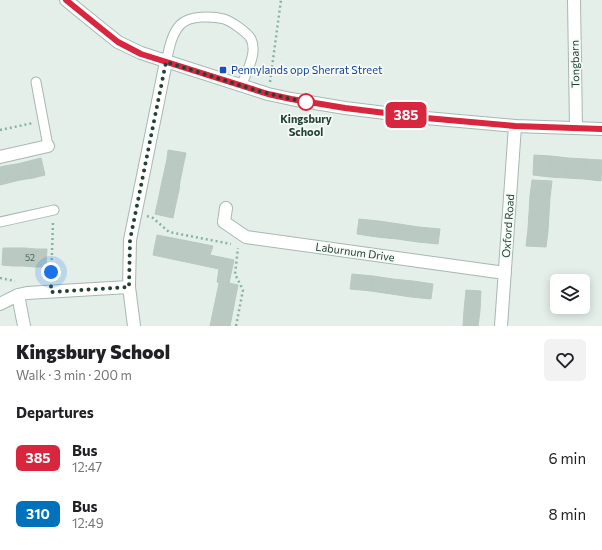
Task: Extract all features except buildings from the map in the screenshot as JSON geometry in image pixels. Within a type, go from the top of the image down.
[{"type":"street","points":[[66,0],[118,42],[141,54],[268,94],[345,108],[426,118],[515,126],[602,129]]},
{"type":"street","name":"Tongbarn","points":[[574,0],[576,128]]},
{"type":"street","points":[[134,326],[129,287],[130,240],[166,62]]},
{"type":"street","name":"Oxford Road","points":[[501,326],[515,126]]},
{"type":"street","points":[[0,157],[48,146]]},
{"type":"street","name":"Laburnum Drive","points":[[226,208],[224,222],[246,238],[505,273]]},
{"type":"street","points":[[0,304],[18,295],[27,293],[129,287]]},
{"type":"street","points":[[18,295],[24,326]]},
{"type":"lane","points":[[166,62],[175,32],[181,24],[191,18],[204,17],[225,19],[243,30],[251,39],[254,49],[241,86]]},
{"type":"lane","points":[[36,82],[48,146]]},
{"type":"lane","points":[[0,222],[54,210]]},
{"type":"path","points":[[268,94],[281,0]]},
{"type":"path","points":[[0,130],[43,121]]},
{"type":"path","points":[[51,292],[54,210]]},
{"type":"path","points":[[135,214],[153,218],[169,232],[238,245],[235,274],[243,290],[236,326]]},
{"type":"bus line","name":"385","points":[[66,0],[118,42],[141,54],[268,94],[345,108],[426,118],[515,126],[602,129]]},
{"type":"place","name":"Pennylands opp Sherrat Street","points":[[223,70]]},
{"type":"place","name":"Kingsbury School","points":[[306,102]]},
{"type":"route","points":[[51,272],[51,292],[129,287],[130,240],[166,62],[268,94],[306,102]]}]
